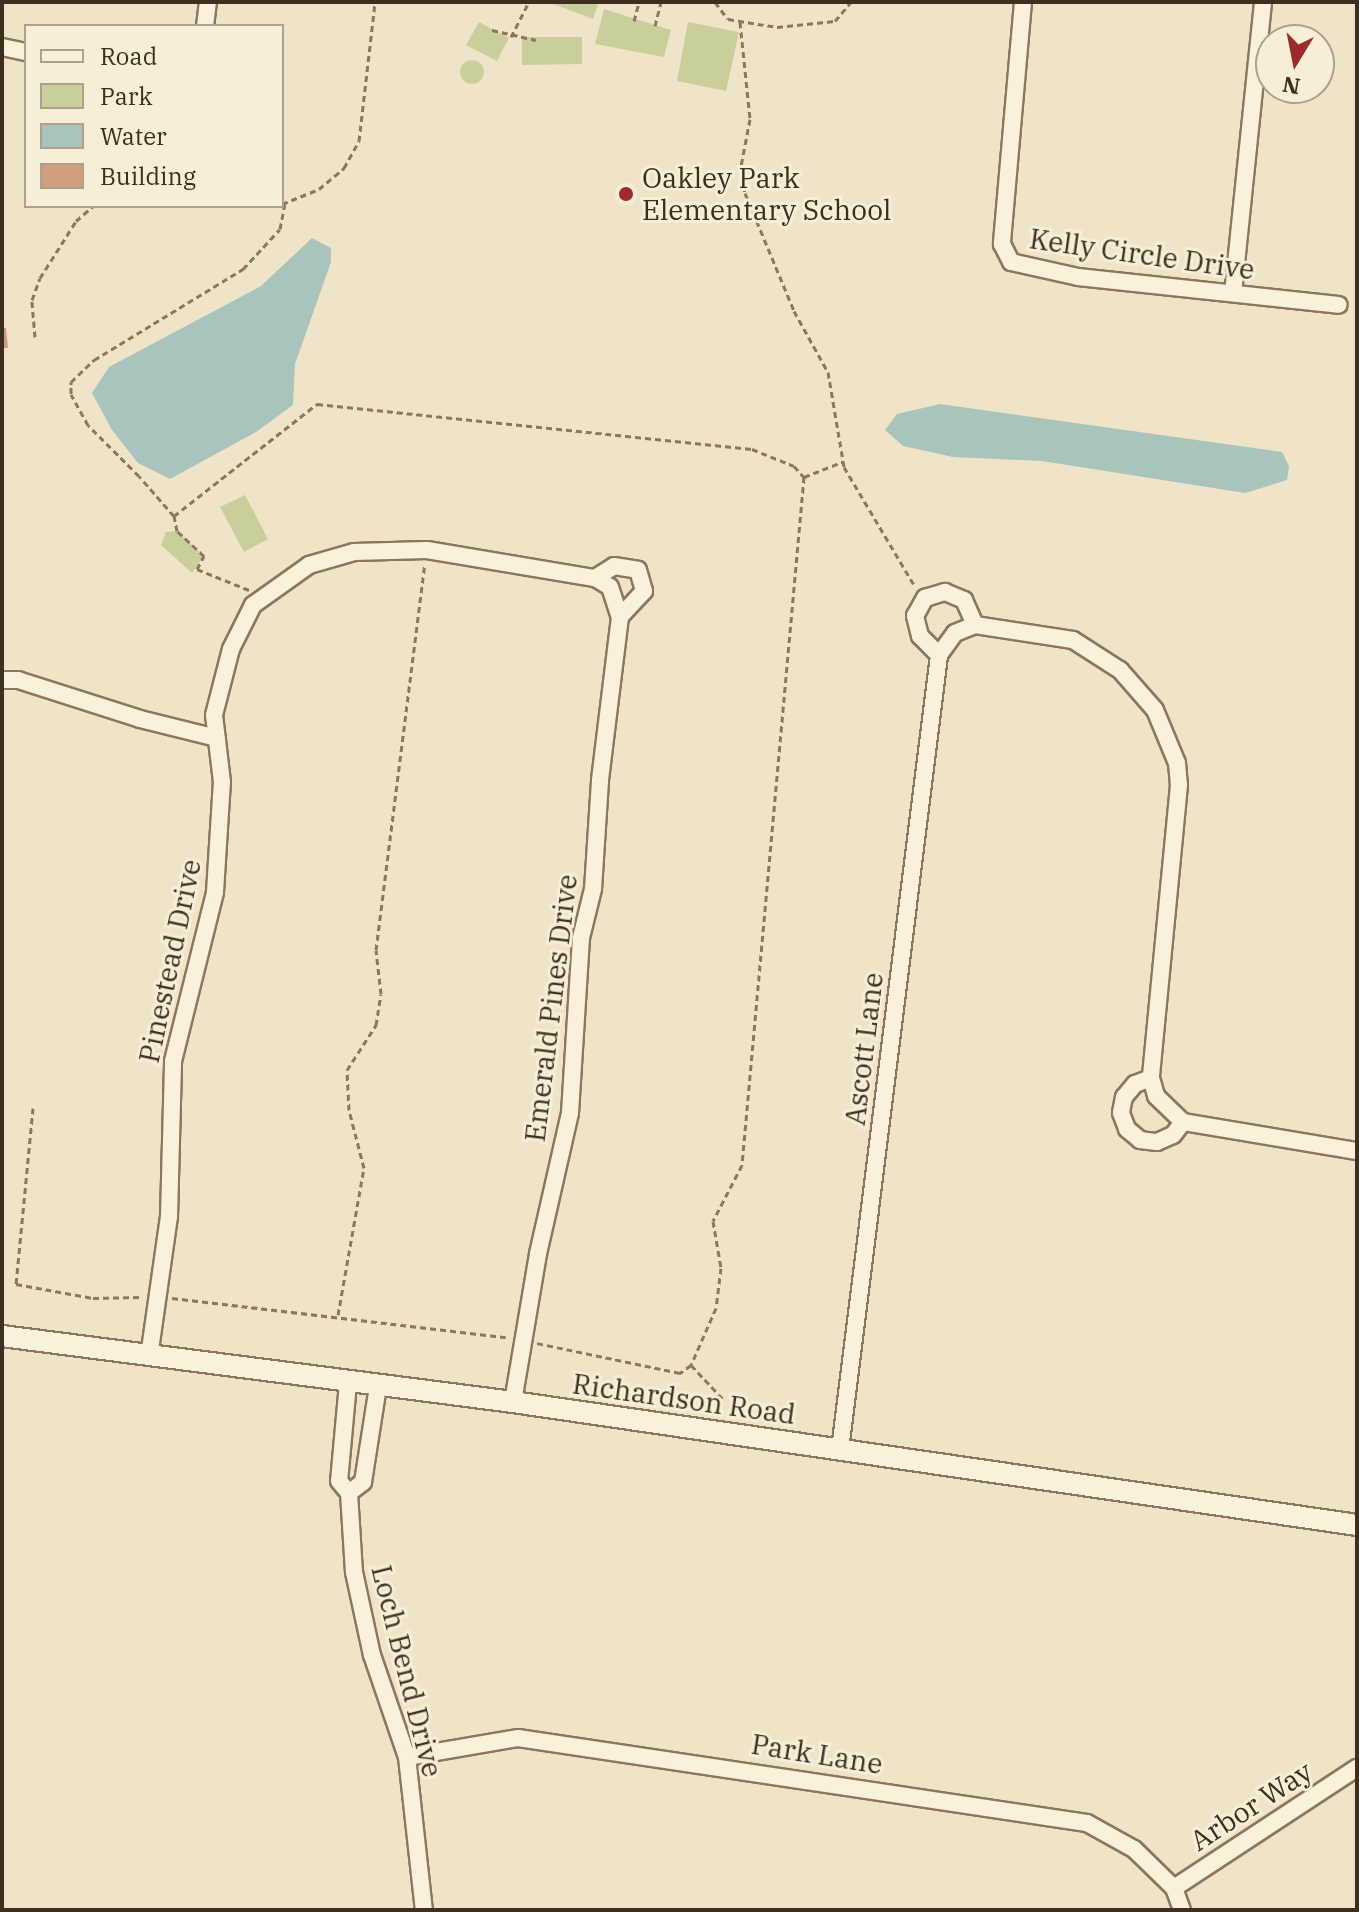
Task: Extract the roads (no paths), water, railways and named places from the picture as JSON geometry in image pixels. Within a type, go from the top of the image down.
[{"type":"street","points":[[205,24],[208,2]]},
{"type":"street","name":"Kelly Circle Drive","points":[[1023,2],[1004,254],[1026,269],[1338,305]]},
{"type":"street","points":[[1233,293],[1263,2]]},
{"type":"street","points":[[2,47],[24,52]]},
{"type":"street","name":"Pinestead Drive","points":[[149,1357],[169,1217],[173,1061],[215,892],[222,832],[214,715],[222,676],[253,605],[309,565],[354,552],[427,550],[595,578],[610,587]]},
{"type":"street","name":"Emerald Pines Drive","points":[[595,578],[614,566],[626,564],[644,579],[636,604],[620,617]]},
{"type":"street","name":"Emerald Pines Drive","points":[[513,1402],[570,1113],[581,938],[593,889],[600,781],[620,617],[610,587]]},
{"type":"street","points":[[975,625],[964,600],[945,592],[924,600],[915,616],[920,636],[939,655],[955,633],[975,625],[1073,640],[1120,670],[1155,710],[1177,763],[1179,808],[1151,1078],[1156,1096],[1183,1122],[1357,1151]]},
{"type":"street","name":"Ascott Lane","points":[[840,1450],[939,655]]},
{"type":"street","points":[[2,680],[18,680],[217,738]]},
{"type":"street","points":[[1151,1078],[1135,1084],[1124,1097],[1121,1113],[1127,1129],[1140,1140],[1157,1142],[1173,1135],[1183,1122]]},
{"type":"street","name":"Richardson Road","points":[[2,1336],[513,1402],[1357,1525]]},
{"type":"street","name":"Loch Bend Drive","points":[[348,1383],[338,1460],[339,1481],[349,1493],[354,1572],[372,1655],[407,1757],[424,1910]]},
{"type":"street","points":[[349,1493],[363,1482],[378,1386]]},
{"type":"street","name":"Park Lane","points":[[407,1757],[518,1738],[1087,1823],[1134,1849],[1174,1888],[1182,1910]]},
{"type":"street","name":"Arbor Way","points":[[1174,1888],[1357,1768]]},
{"type":"water","points":[[312,238],[331,248],[331,262],[295,364],[293,405],[256,432],[170,479],[138,463],[112,430],[92,393],[109,367],[261,286]]},
{"type":"water","points":[[940,404],[1282,452],[1289,466],[1287,480],[1245,493],[1042,461],[953,457],[903,446],[885,430],[897,414]]},
{"type":"place","name":"Oakley Park Elementary School","points":[[626,194]]}]
